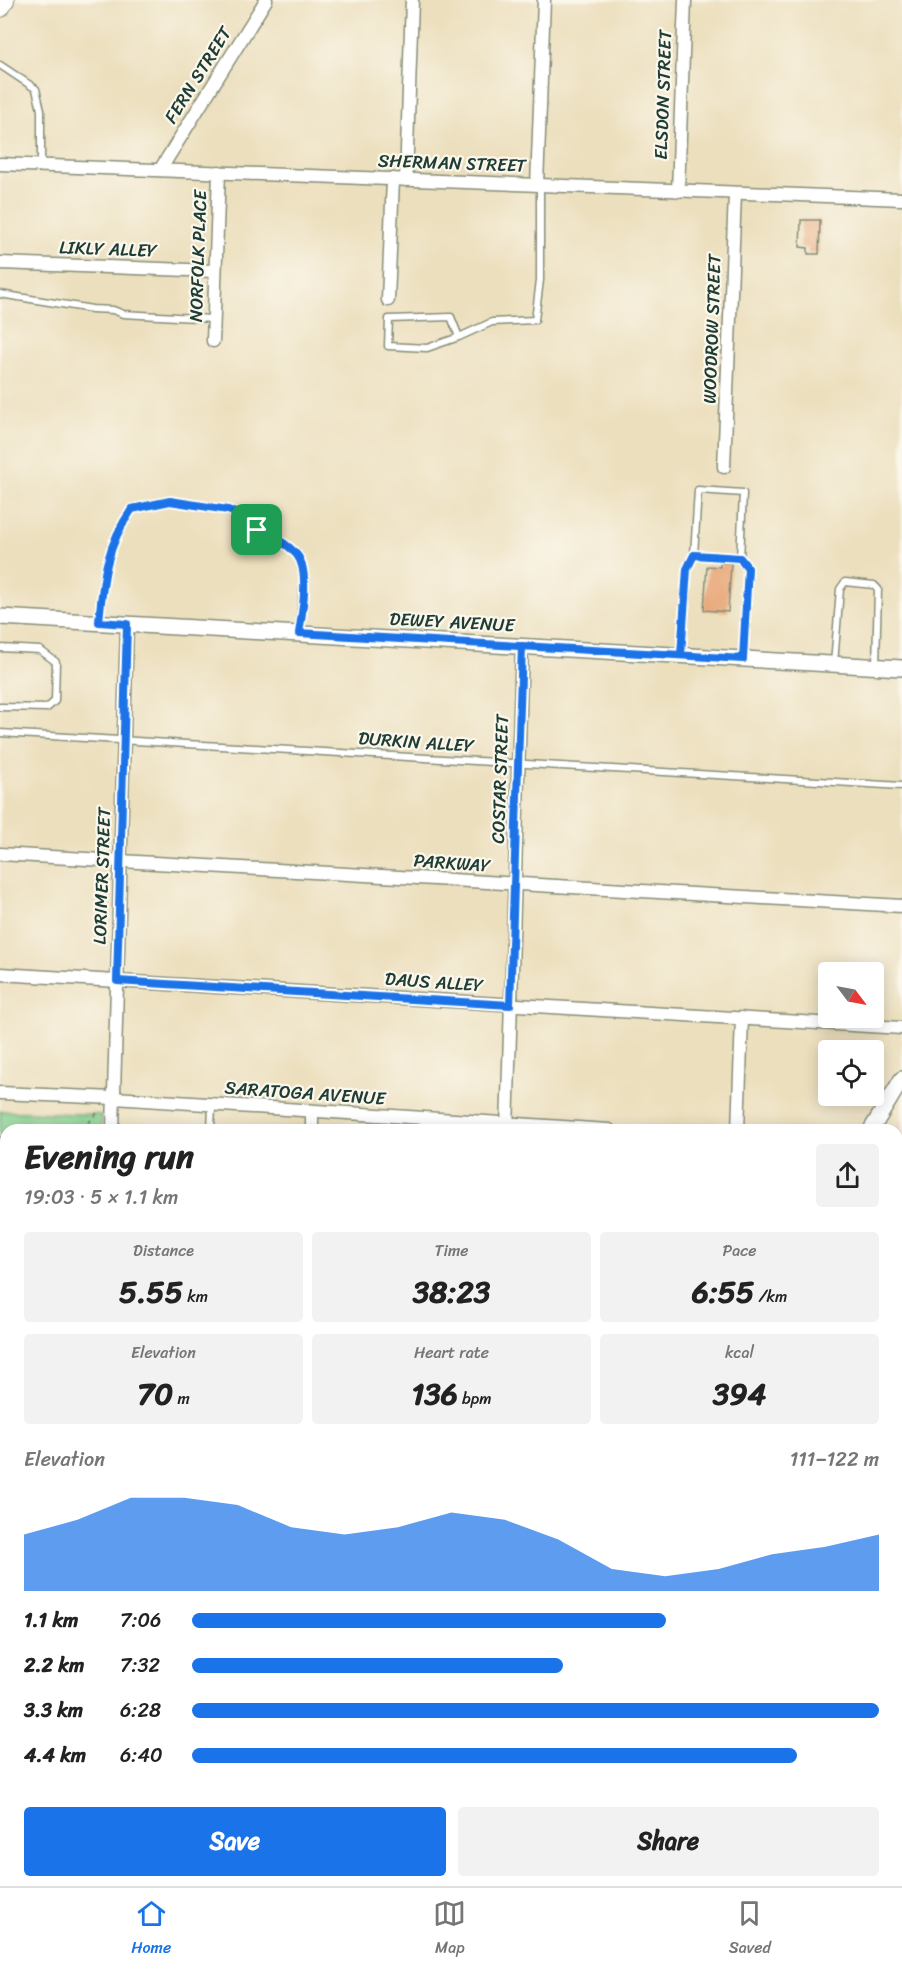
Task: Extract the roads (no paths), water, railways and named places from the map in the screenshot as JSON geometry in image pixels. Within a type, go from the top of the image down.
[{"type":"main road","points":[[0,7],[4,0]]},
{"type":"street","name":"FERN STREET","points":[[160,170],[266,0]]},
{"type":"street","points":[[406,180],[412,0]]},
{"type":"street","points":[[538,185],[544,0]]},
{"type":"street","name":"ELSDON STREET","points":[[678,191],[684,0]]},
{"type":"street","name":"SHERMAN STREET","points":[[0,164],[902,199]]},
{"type":"street","name":"NORFOLK PLACE","points":[[213,340],[219,172]]},
{"type":"street","points":[[388,300],[393,179]]},
{"type":"street","name":"WOODROW STREET","points":[[724,467],[735,194]]},
{"type":"street","name":"LIKLY ALLEY","points":[[0,263],[215,271]]},
{"type":"street","name":"DEWEY AVENUE","points":[[0,616],[902,668]]},
{"type":"street","name":"LORIMER STREET","points":[[113,1124],[127,624]]},
{"type":"street","name":"COSTAR STREET","points":[[508,1124],[522,646]]},
{"type":"street","name":"PARKWAY","points":[[0,854],[902,906]]},
{"type":"street","name":"DAUS ALLEY","points":[[0,974],[902,1028]]},
{"type":"street","points":[[738,1124],[742,1018]]},
{"type":"street","points":[[875,1124],[902,1079]]},
{"type":"street","name":"SARATOGA AVENUE","points":[[0,1093],[114,1098],[469,1124]]},
{"type":"street","points":[[312,1112],[312,1124]]},
{"type":"lane","points":[[0,65],[36,89],[42,110],[41,165]]},
{"type":"lane","points":[[459,337],[451,317],[389,319],[388,346],[427,348],[459,337],[492,322],[535,320],[540,280],[538,185]]},
{"type":"lane","points":[[0,294],[92,309],[113,310],[123,314],[213,319]]},
{"type":"lane","points":[[681,655],[687,569],[694,555],[698,490],[743,493],[740,558],[748,568],[743,659]]},
{"type":"lane","points":[[99,622],[102,577],[111,545],[121,524],[132,509],[170,501],[228,510],[244,516],[257,530],[279,539],[299,556],[304,577],[299,633]]},
{"type":"lane","points":[[694,555],[740,558]]},
{"type":"lane","points":[[834,664],[840,589],[845,582],[874,585],[878,589],[876,666]]},
{"type":"lane","points":[[0,648],[40,650],[56,662],[55,701],[47,708],[0,707]]},
{"type":"lane","name":"DURKIN ALLEY","points":[[0,733],[902,786]]},
{"type":"lane","points":[[211,1124],[212,1105]]}]
